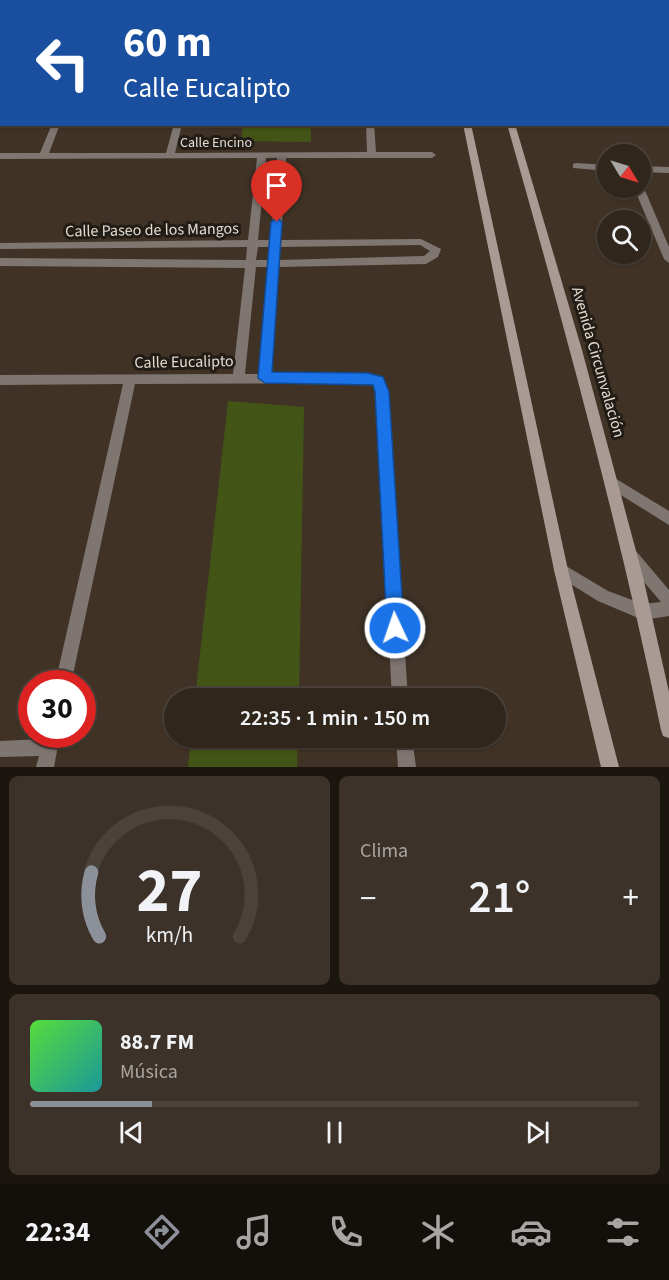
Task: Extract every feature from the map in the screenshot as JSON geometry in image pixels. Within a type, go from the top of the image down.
[{"type":"street","points":[[44,155],[55,126]]},
{"type":"street","points":[[170,156],[178,126]]},
{"type":"street","points":[[370,126],[372,156]]},
{"type":"street","points":[[467,126],[561,570],[610,767]]},
{"type":"street","name":"Avenida Circunvalación","points":[[512,126],[586,381],[613,483],[669,730]]},
{"type":"street","name":"Calle Encino","points":[[0,156],[432,155]]},
{"type":"street","points":[[239,378],[262,156]]},
{"type":"street","points":[[265,378],[282,156]]},
{"type":"street","points":[[576,166],[597,167]]},
{"type":"street","points":[[651,169],[669,170]]},
{"type":"street","points":[[643,198],[669,259]]},
{"type":"street","name":"Calle Paseo de los Mangos","points":[[0,246],[421,242],[436,249],[434,255],[426,260],[251,264],[0,262]]},
{"type":"street","name":"Calle Eucalipto","points":[[0,380],[368,378],[378,381],[382,392],[399,688]]},
{"type":"street","points":[[66,670],[130,379]]},
{"type":"street","points":[[613,483],[669,519]]},
{"type":"street","points":[[630,554],[669,601]]},
{"type":"street","points":[[561,570],[603,597],[643,612],[669,609]]},
{"type":"street","points":[[0,749],[18,746]]},
{"type":"street","points":[[45,767],[49,748]]},
{"type":"street","points":[[405,748],[407,767]]},
{"type":"green space","points":[[243,126],[311,126],[311,142],[241,141]]},
{"type":"green space","points":[[228,401],[304,407],[299,688],[196,688]]},
{"type":"green space","points":[[190,748],[298,748],[297,767],[188,767]]},
{"type":"route","points":[[277,222],[265,378],[368,378],[378,381],[382,392],[395,628]]}]
